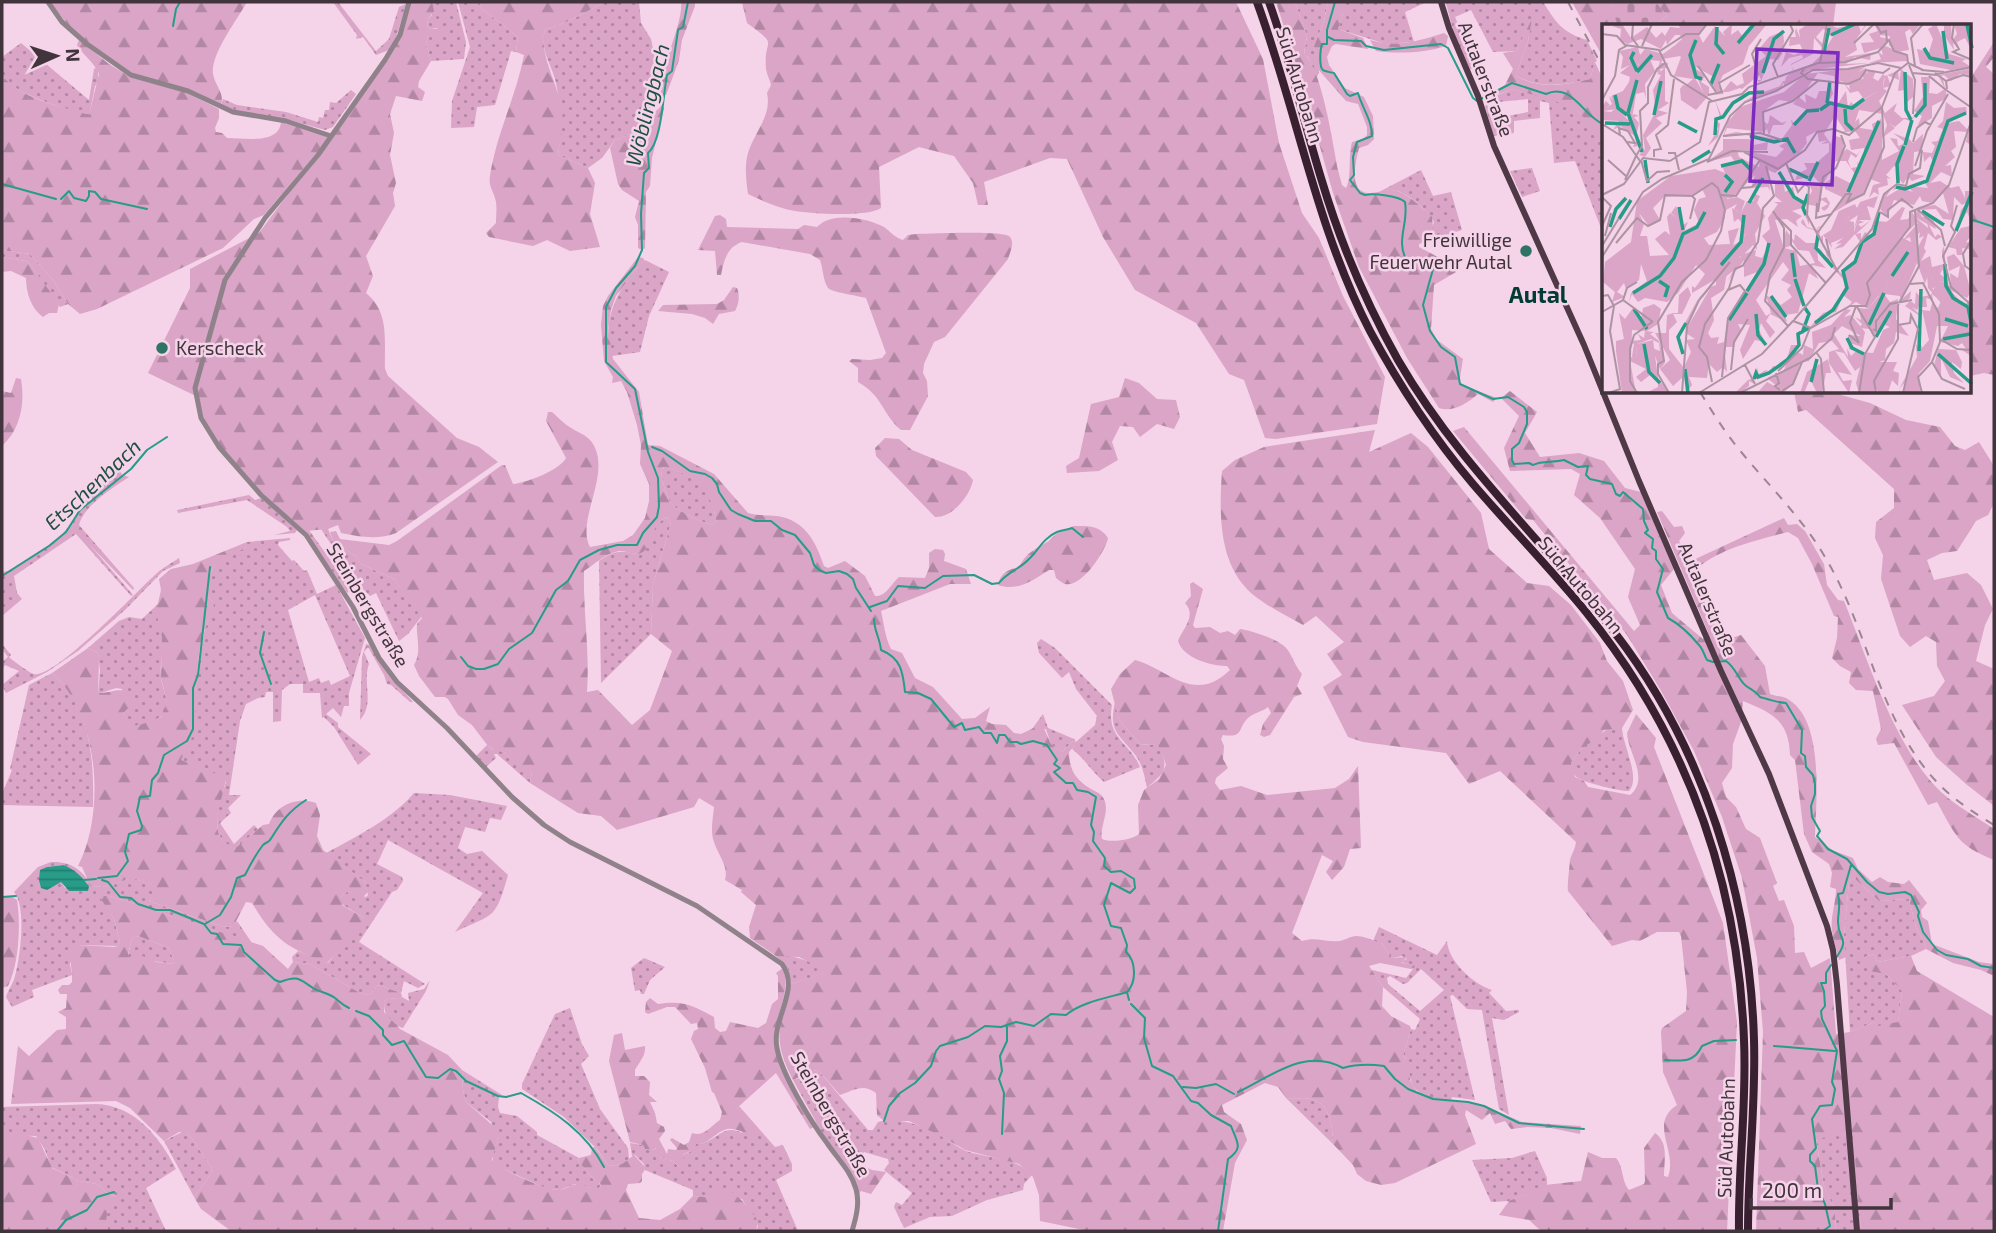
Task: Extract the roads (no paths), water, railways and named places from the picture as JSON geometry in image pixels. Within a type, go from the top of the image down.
[{"type":"highway","name":"Süd Autobahn","points":[[1257,2],[1336,253],[1370,330],[1405,390],[1431,420],[1471,482],[1608,641],[1653,708],[1691,786],[1720,867],[1731,914],[1742,994],[1745,1083],[1739,1231]]},
{"type":"highway","name":"Süd Autobahn","points":[[1269,2],[1294,79],[1321,179],[1345,250],[1379,325],[1431,420]]},
{"type":"highway","name":"Süd Autobahn","points":[[1446,441],[1594,606],[1624,645],[1677,734],[1714,818],[1740,913],[1752,992],[1754,1073],[1748,1231]]},
{"type":"main road","name":"Autalerstraße","points":[[1441,2],[1478,96],[1494,146],[1602,391]]},
{"type":"main road","name":"Autalerstraße","points":[[1603,394],[1718,663],[1764,762],[1827,926],[1835,962],[1857,1231]]},
{"type":"street","points":[[48,2],[62,22],[87,44],[131,75],[188,91],[233,112],[286,121],[331,136]]},
{"type":"street","name":"Steinbergstraße","points":[[409,2],[394,46],[318,155],[265,218],[225,280],[195,388],[202,422],[219,447],[261,495],[306,535],[355,610],[379,658],[397,682],[447,728],[518,802],[544,825],[570,842],[697,906],[782,964],[789,984],[776,1028],[777,1051],[820,1133],[853,1181],[858,1198],[852,1231]]},
{"type":"waterway","points":[[173,26],[180,2]]},
{"type":"waterway","name":"Wöblingbach","points":[[461,657],[468,666],[476,669],[498,664],[509,649],[532,633],[556,590],[568,581],[580,560],[599,550],[617,545],[637,545],[657,517],[658,478],[648,452],[635,389],[606,362],[606,307],[616,288],[635,266],[642,250],[644,173],[649,168],[648,153],[653,147],[659,128],[667,75],[672,71],[678,30],[683,27],[688,2]]},
{"type":"waterway","points":[[1335,2],[1327,30],[1327,44],[1322,44],[1321,47],[1321,66],[1334,73],[1347,94],[1350,96],[1358,93],[1372,130],[1372,136],[1357,142],[1353,157],[1354,175],[1350,180],[1360,193],[1392,197],[1405,202],[1402,239],[1404,254],[1407,261],[1435,262],[1423,305],[1430,331],[1441,347],[1455,357],[1460,384],[1493,399],[1508,397],[1527,412],[1527,424],[1519,443],[1512,449],[1514,464],[1533,465],[1564,460],[1578,467],[1588,466],[1586,475],[1590,479],[1612,484],[1616,494],[1620,496],[1623,492],[1643,509],[1648,530],[1645,533],[1653,539],[1652,548],[1656,551],[1656,559],[1663,569],[1657,592],[1668,618],[1692,637],[1702,648],[1707,660],[1726,661],[1743,683],[1760,697],[1786,703],[1802,730],[1801,753],[1805,756],[1806,767],[1813,775],[1815,784],[1811,806],[1812,817],[1820,831],[1817,836],[1828,849],[1847,859],[1879,892],[1905,892],[1911,895],[1919,912],[1923,932],[1937,950],[1994,968]]},
{"type":"waterway","points":[[1328,37],[1334,40],[1361,41],[1366,46],[1384,50],[1441,44],[1448,48],[1477,101],[1512,83],[1546,94],[1563,92],[1602,123]]},
{"type":"waterway","points":[[2,184],[56,199]]},
{"type":"waterway","points":[[61,199],[69,191],[74,198],[86,201],[89,191],[95,192],[101,199],[147,209]]},
{"type":"waterway","points":[[1972,220],[1994,227]]},
{"type":"waterway","name":"Etschenbach","points":[[2,576],[66,532],[80,510],[131,469],[147,450],[167,437]]},
{"type":"waterway","name":"Wöblingbach","points":[[652,447],[690,471],[712,478],[731,510],[755,521],[771,521],[782,530],[795,535],[810,553],[819,570],[826,573],[839,571],[853,579],[871,611]]},
{"type":"waterway","points":[[870,607],[887,601],[898,586],[925,588],[943,576],[974,575],[992,584],[999,583],[1032,556],[1044,541],[1059,531],[1072,528],[1083,537]]},
{"type":"waterway","points":[[98,878],[117,876],[128,861],[125,852],[129,834],[141,830],[142,826],[137,811],[140,797],[150,796],[152,780],[158,773],[164,755],[187,741],[193,729],[193,688],[198,675],[210,567]]},
{"type":"waterway","name":"Wöblingbach","points":[[874,619],[881,650],[893,657],[900,666],[905,692],[918,693],[931,699],[954,727],[962,723],[965,730],[979,727],[984,733],[991,733],[997,743],[999,735],[1005,735],[1010,742],[1021,744],[1033,741],[1047,745],[1057,760],[1054,764],[1060,768],[1054,772],[1066,783],[1073,783],[1077,790],[1096,797],[1091,825],[1094,832],[1093,841],[1105,858],[1104,866],[1111,872],[1121,871],[1134,879],[1135,888],[1130,893],[1111,883],[1104,905],[1111,926],[1121,928],[1127,945],[1126,952],[1133,966],[1134,977],[1127,992],[1129,1000]]},
{"type":"waterway","points":[[264,632],[260,653],[271,684]]},
{"type":"waterway","points":[[205,924],[220,915],[231,897],[237,878],[245,875],[263,845],[270,840],[290,812],[306,800]]},
{"type":"waterway","points":[[1836,958],[1843,946],[1838,918],[1838,894],[1843,893],[1851,865]]},
{"type":"waterway","points":[[84,880],[96,879]]},
{"type":"waterway","points":[[102,880],[108,882],[120,897],[131,898],[138,904],[156,910],[170,910],[204,924],[211,933],[217,934],[223,944],[241,945],[244,952],[275,980],[280,982],[298,979],[333,996],[349,1008]]},
{"type":"waterway","points":[[2,897],[16,896]]},
{"type":"waterway","points":[[1823,1231],[1830,1226],[1810,1155],[1816,1148],[1812,1119],[1820,1106],[1832,1105],[1835,1089],[1832,1082],[1837,1051],[1821,1011],[1825,1006],[1821,983],[1826,983],[1826,973],[1831,965]]},
{"type":"waterway","points":[[884,1121],[889,1106],[931,1066],[940,1046],[968,1037],[985,1026],[1001,1027],[1016,1022],[1034,1026],[1051,1014],[1066,1015],[1087,1004],[1127,992]]},
{"type":"waterway","name":"Wöblingbach","points":[[1131,1004],[1145,1018],[1144,1038],[1152,1066],[1173,1076],[1191,1101],[1231,1126],[1235,1136],[1238,1148],[1228,1159],[1218,1231]]},
{"type":"waterway","points":[[356,1011],[369,1016],[383,1030],[383,1035],[392,1045],[404,1041],[426,1077],[438,1078],[450,1069],[466,1081],[498,1096],[521,1093],[546,1108],[579,1133],[604,1167]]},
{"type":"waterway","points":[[1002,1134],[1004,1093],[999,1079],[1002,1071],[1000,1056],[1007,1041],[1007,1027]]},
{"type":"waterway","points":[[1665,1060],[1687,1060],[1695,1056],[1702,1046],[1714,1041],[1736,1040]]},
{"type":"waterway","points":[[1774,1046],[1835,1051]]},
{"type":"waterway","points":[[1238,1092],[1302,1062],[1329,1062],[1343,1068],[1379,1065],[1384,1066],[1408,1089],[1433,1099],[1484,1106],[1519,1123],[1584,1129]]},
{"type":"waterway","points":[[1183,1087],[1196,1088],[1216,1084],[1234,1094]]},
{"type":"waterway","points":[[57,1231],[66,1220],[87,1210],[97,1197],[114,1192]]},
{"type":"railway","points":[[1568,2],[1602,66]]},
{"type":"railway","points":[[1701,394],[1731,438],[1796,516],[1825,557],[1840,584],[1886,701],[1916,756],[1948,793],[1994,825]]},
{"type":"place","name":"Freiwillige Feuerwehr Autal","points":[[1526,251]]},
{"type":"place","name":"Kerscheck","points":[[162,348]]},
{"type":"district","name":"Autal","points":[[1538,295]]}]
